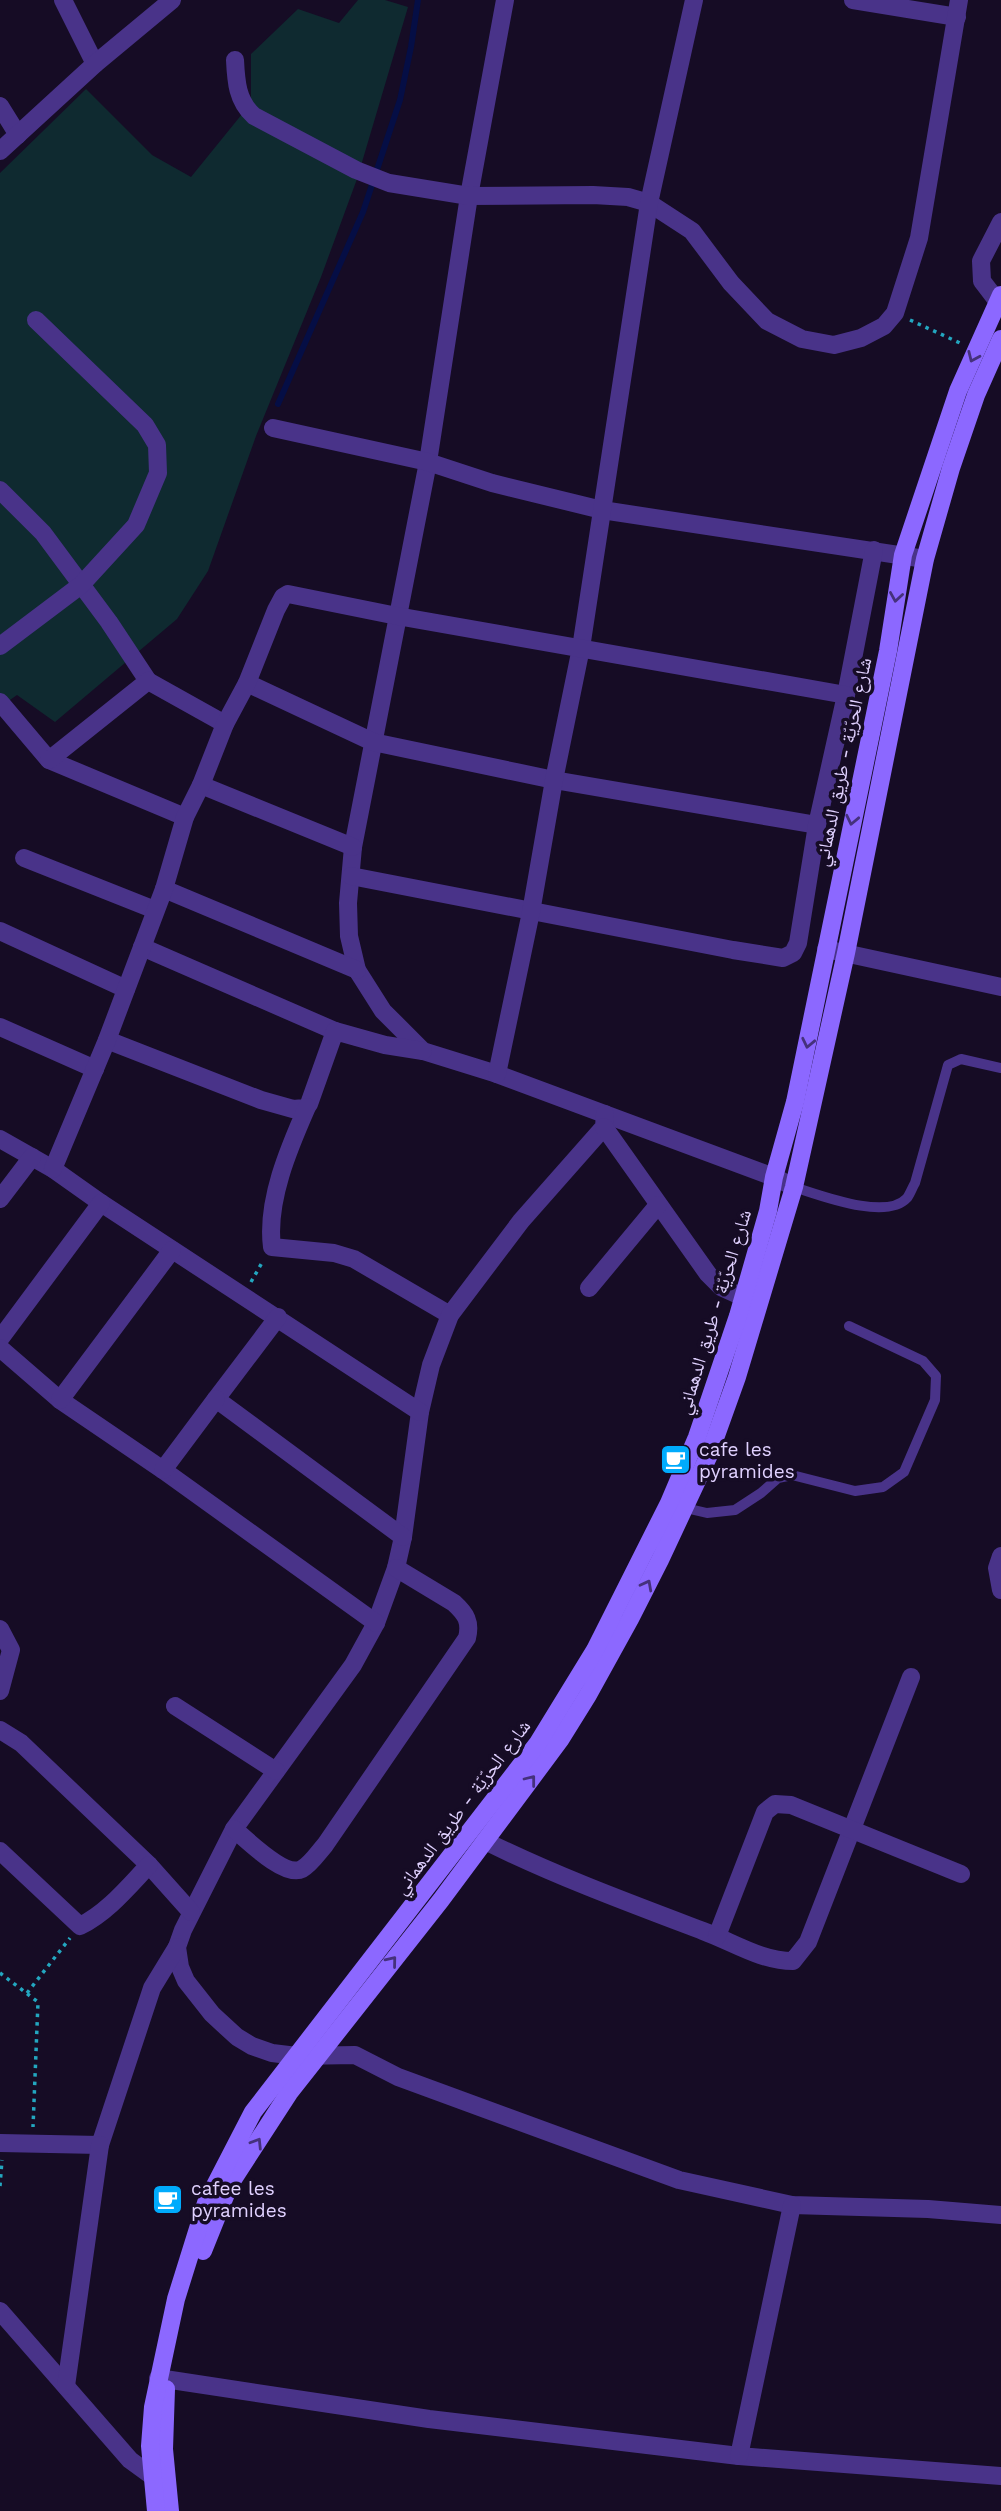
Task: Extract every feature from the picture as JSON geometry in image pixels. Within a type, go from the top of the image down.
[{"type":"main road","name":"شارع الحرّيّة - طريق الدهماني","points":[[156,2511],[151,2426],[188,2298],[219,2207],[230,2184],[316,2056],[441,1900],[553,1750],[588,1695],[660,1560],[768,1211],[797,1090],[888,651],[903,555],[958,391],[999,298]]},
{"type":"main road","name":"شارع الحرّيّة - طريق الدهماني","points":[[170,2511],[164,2449],[164,2379],[176,2299],[206,2203],[253,2112],[538,1743],[709,1455],[737,1377],[794,1187],[846,953],[925,559],[959,444],[976,395],[1001,339]]},
{"type":"street","points":[[63,0],[95,64]]},
{"type":"street","points":[[423,1051],[383,1011],[357,970],[349,936],[348,903],[353,847],[428,462],[470,196],[505,0]]},
{"type":"street","points":[[497,1074],[581,648],[649,203],[694,0]]},
{"type":"street","points":[[234,60],[242,103],[254,116],[365,174],[384,181],[470,196],[593,195],[649,203],[692,231],[731,283],[766,321],[802,339],[834,345],[861,338],[884,326],[895,313],[919,237],[958,8],[853,0]]},
{"type":"street","points":[[0,151],[168,1]]},
{"type":"street","points":[[0,106],[18,135]]},
{"type":"street","points":[[999,298],[982,281],[981,261],[1001,222]]},
{"type":"street","points":[[0,646],[81,584],[136,525],[158,473],[157,445],[145,425],[36,320]]},
{"type":"street","points":[[273,428],[428,462],[492,484],[602,510],[925,559]]},
{"type":"street","points":[[0,490],[43,533],[148,681],[225,724]]},
{"type":"street","points":[[351,876],[783,958],[793,953],[798,943],[817,825],[874,550]]},
{"type":"street","points":[[53,1169],[107,1040],[164,890],[185,817],[225,724],[247,682],[276,610],[283,597],[288,594],[397,616],[846,695]]},
{"type":"street","points":[[49,760],[148,681]]},
{"type":"street","points":[[247,682],[373,742],[554,780],[817,825]]},
{"type":"street","points":[[0,702],[49,760],[185,817]]},
{"type":"street","points":[[201,785],[353,847]]},
{"type":"street","points":[[24,858],[155,910]]},
{"type":"street","points":[[164,890],[357,970]]},
{"type":"street","points":[[0,931],[126,989]]},
{"type":"street","points":[[142,947],[335,1031],[385,1045],[423,1051],[497,1074],[604,1121],[774,1177],[794,1187]]},
{"type":"street","points":[[826,949],[1001,986]]},
{"type":"street","points":[[0,1027],[95,1069]]},
{"type":"street","points":[[335,1031],[307,1107],[286,1154],[270,1229],[272,1247],[334,1253],[354,1259],[450,1315]]},
{"type":"street","points":[[107,1040],[261,1100],[293,1109],[307,1107]]},
{"type":"street","points":[[604,1121],[658,1205],[709,1274],[721,1287],[743,1297]]},
{"type":"street","points":[[66,2386],[100,2145],[152,1988],[177,1947],[191,1912],[234,1829],[353,1665],[376,1623],[396,1568],[403,1537],[420,1412],[431,1365],[450,1315],[521,1221],[604,1121]]},
{"type":"street","points":[[0,1139],[53,1169],[420,1412]]},
{"type":"street","points":[[0,1199],[32,1157]]},
{"type":"street","points":[[0,1339],[101,1203]]},
{"type":"street","points":[[589,1288],[658,1205]]},
{"type":"street","points":[[60,1400],[172,1250]]},
{"type":"street","points":[[163,1469],[278,1317]]},
{"type":"street","points":[[0,1348],[60,1400],[163,1469],[376,1623]]},
{"type":"street","points":[[216,1399],[403,1537]]},
{"type":"street","points":[[1001,1556],[997,1568],[1001,1590]]},
{"type":"street","points":[[234,1829],[279,1866],[296,1871],[304,1869],[325,1845],[467,1639],[467,1618],[454,1603],[396,1568]]},
{"type":"street","points":[[0,1629],[11,1650],[0,1691]]},
{"type":"street","points":[[485,1841],[540,1868],[717,1936],[774,1961],[793,1961],[807,1942],[911,1677]]},
{"type":"street","points":[[175,1706],[276,1771]]},
{"type":"street","points":[[0,1730],[21,1743],[149,1865],[191,1912]]},
{"type":"street","points":[[717,1936],[765,1812],[775,1804],[791,1805],[961,1874]]},
{"type":"street","points":[[0,1851],[80,1926],[97,1917],[149,1865]]},
{"type":"street","points":[[177,1947],[180,1967],[196,1997],[229,2029],[252,2046],[272,2053],[297,2056],[355,2055],[398,2077],[679,2179],[792,2205],[928,2209],[1001,2215]]},
{"type":"street","points":[[1,2143],[100,2145]]},
{"type":"street","points":[[739,2456],[792,2205]]},
{"type":"street","points":[[0,2311],[130,2460],[152,2476]]},
{"type":"street","points":[[164,2379],[429,2419],[739,2456],[1001,2476]]},
{"type":"lane","points":[[794,1187],[863,1207],[890,1206],[905,1199],[915,1183],[947,1065],[961,1059],[1001,1068]]},
{"type":"lane","points":[[677,1505],[707,1513],[735,1510],[778,1478],[792,1475],[855,1491],[883,1487],[904,1472],[935,1400],[936,1376],[923,1361],[849,1326]]},
{"type":"path","points":[[895,313],[976,350]]},
{"type":"path","points":[[243,1296],[272,1247]]},
{"type":"path","points":[[27,1993],[80,1926]]},
{"type":"path","points":[[0,1973],[38,2002],[32,2143]]},
{"type":"path","points":[[0,2186],[1,2143]]},
{"type":"green space","points":[[358,0],[385,0],[408,7],[357,179],[321,277],[256,436],[208,571],[177,619],[55,722],[17,695],[0,707],[0,173],[86,89],[152,155],[191,177],[251,103],[251,54],[298,9],[339,23]]},
{"type":"waterway","points":[[278,404],[363,212],[400,100],[418,0]]},
{"type":"place","name":"cafe les pyramides","points":[[676,1460]]},
{"type":"place","name":"cafee les pyramides","points":[[168,2199]]}]
